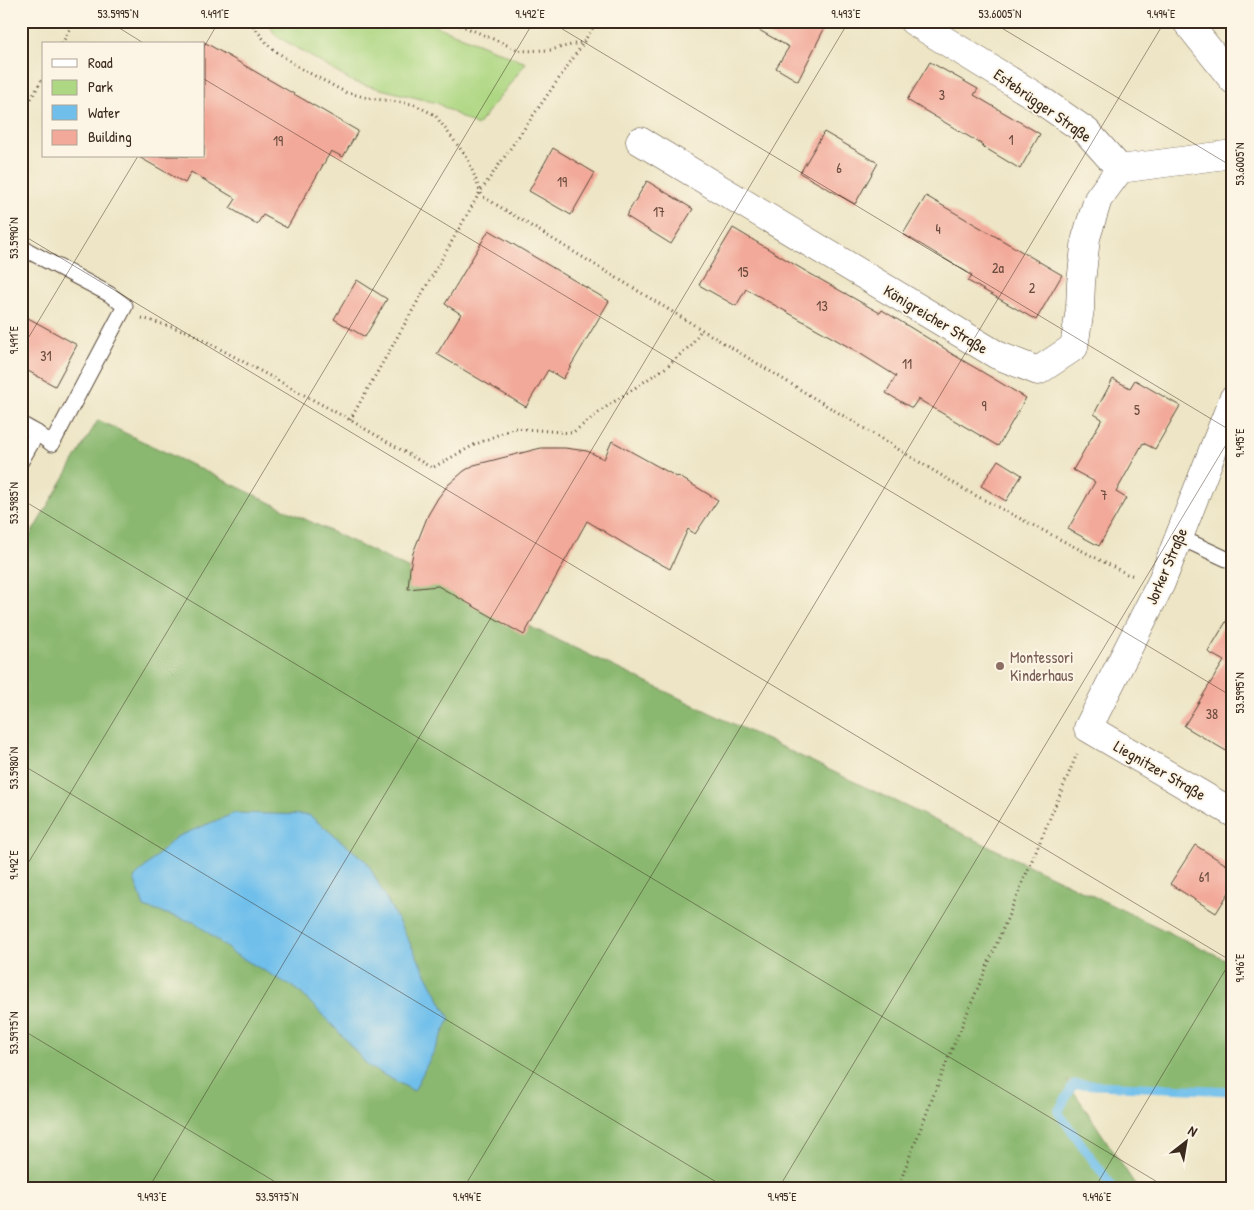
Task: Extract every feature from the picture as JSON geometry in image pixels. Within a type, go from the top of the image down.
[{"type":"street","name":"Estebrügger Straße","points":[[913,21],[1035,96],[1086,132],[1120,169]]},
{"type":"street","points":[[1186,21],[1233,80]]},
{"type":"street","name":"Königreicher Straße","points":[[640,141],[997,355],[1038,371],[1074,347],[1080,309],[1080,283],[1086,238],[1098,198],[1120,169]]},
{"type":"street","points":[[1120,169],[1233,154]]},
{"type":"street","name":"Jorker Straße","points":[[1088,728],[1161,583],[1233,399]]},
{"type":"street","name":"Liegnitzer Straße","points":[[1088,728],[1233,813]]},
{"type":"lane","points":[[21,247],[109,294],[126,306],[52,444],[21,424]]},
{"type":"lane","points":[[21,461],[37,433]]},
{"type":"lane","points":[[1178,537],[1233,562]]},
{"type":"path","points":[[63,42],[74,21]]},
{"type":"path","points":[[252,21],[254,27],[270,47],[300,68],[345,92],[368,98],[413,104],[435,115],[468,159],[482,196],[967,491],[1127,574],[1161,583]]},
{"type":"path","points":[[451,21],[521,51],[550,50],[584,42]]},
{"type":"path","points":[[462,21],[466,27]]},
{"type":"path","points":[[350,420],[480,192],[597,21]]},
{"type":"path","points":[[21,116],[42,79]]},
{"type":"path","points":[[126,306],[142,318],[189,332],[350,420],[432,468],[474,445],[514,428],[572,433],[608,405],[665,368],[691,345],[701,330]]},
{"type":"path","points":[[898,1189],[949,1056],[1088,728]]},
{"type":"green space","points":[[268,21],[424,21],[526,63],[477,126],[437,103],[353,82],[275,35]]},
{"type":"green space","points":[[98,420],[1233,963],[1233,1091],[1067,1081],[1138,1189],[21,1189],[21,551]]},
{"type":"water","points":[[235,813],[309,815],[367,862],[450,1019],[414,1091],[369,1067],[338,1031],[298,990],[233,953],[196,923],[144,907],[134,878],[176,837]]},
{"type":"building","points":[[743,21],[828,21],[798,81],[776,68],[789,47]]},
{"type":"building","points":[[205,43],[358,131],[343,157],[331,151],[287,228],[263,215],[257,224],[230,208],[236,199],[191,172],[185,183],[141,158],[205,158]]},
{"type":"building","points":[[930,62],[978,89],[974,95],[1040,134],[1020,169],[907,100]]},
{"type":"building","points":[[824,132],[878,163],[855,204],[800,173]]},
{"type":"building","points":[[553,148],[595,173],[571,215],[529,191]]},
{"type":"building","points":[[647,181],[693,209],[671,244],[626,216]]},
{"type":"building","points":[[926,196],[1062,275],[1036,320],[968,281],[972,275],[903,234]]},
{"type":"building","points":[[733,228],[880,313],[882,310],[1026,398],[998,446],[918,399],[912,408],[886,393],[896,376],[856,351],[746,289],[736,306],[699,285]]},
{"type":"building","points":[[489,230],[609,301],[563,379],[548,370],[526,407],[437,354],[461,314],[445,304]]},
{"type":"building","points":[[357,280],[387,299],[365,337],[334,319]]},
{"type":"building","points":[[21,314],[77,345],[55,386],[21,367]]},
{"type":"building","points":[[1113,379],[1130,388],[1135,380],[1180,406],[1155,449],[1143,443],[1116,492],[1126,498],[1099,546],[1068,529],[1095,482],[1073,470],[1102,419],[1094,414]]},
{"type":"building","points":[[612,441],[678,476],[718,500],[695,534],[688,529],[670,569],[587,521],[524,635],[438,586],[408,589],[413,553],[428,515],[448,485],[464,471],[474,465],[541,448],[565,448],[587,451],[604,459]]},
{"type":"building","points":[[998,460],[1022,475],[1006,501],[981,486]]},
{"type":"building","points":[[1233,610],[1233,755],[1184,726],[1224,661],[1208,652]]},
{"type":"building","points":[[1195,845],[1233,869],[1233,886],[1216,913],[1170,884]]},
{"type":"waterway","points":[[1114,1189],[1058,1112],[1074,1084],[1233,1091]]},
{"type":"place","name":"Montessori Kinderhaus","points":[[1000,666]]}]
